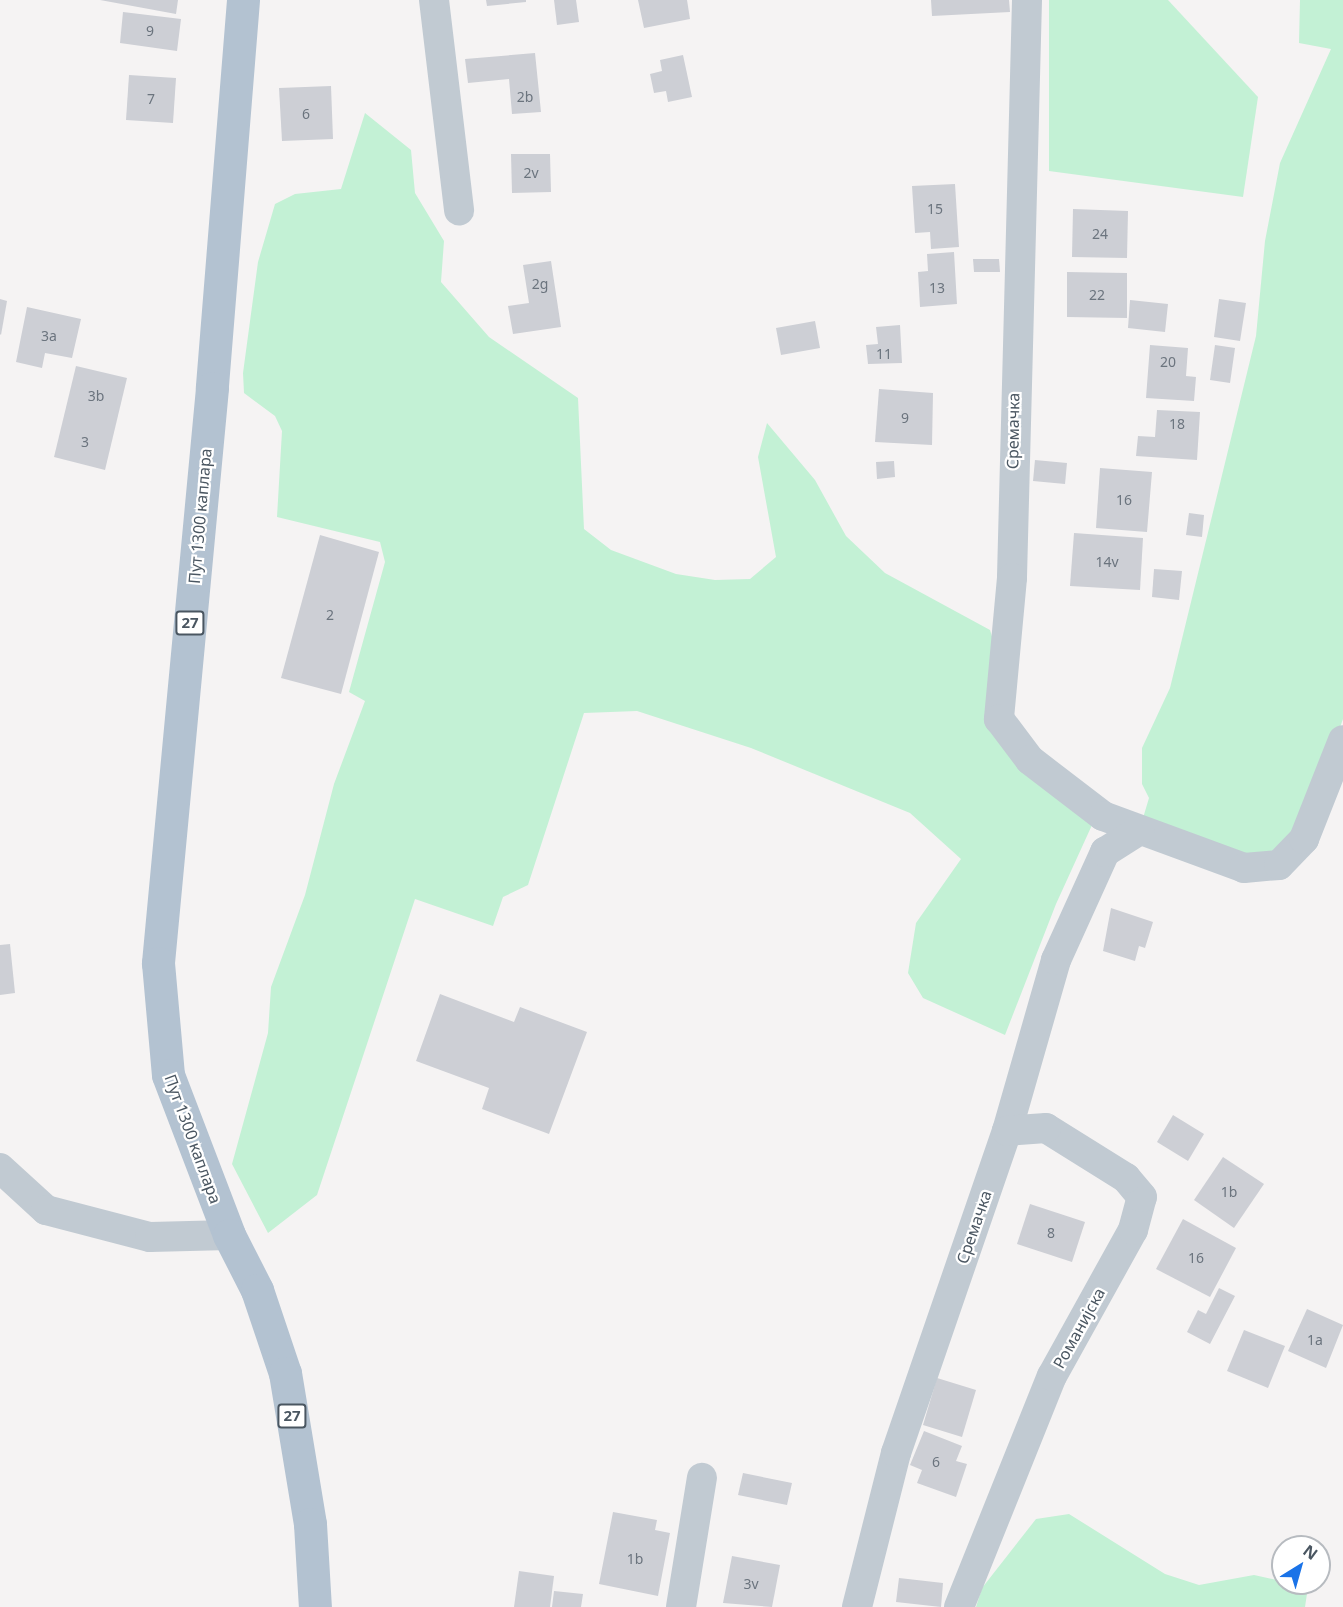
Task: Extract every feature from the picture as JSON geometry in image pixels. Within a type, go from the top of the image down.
[{"type":"main road","name":"Пут 1300 каплара","points":[[229,1235],[168,1075],[158,963],[212,388],[243,0]]},
{"type":"main road","name":"27","points":[[229,1235],[256,1290],[285,1374],[310,1524],[315,1607]]},
{"type":"street","points":[[435,0],[459,211]]},
{"type":"street","name":"Сремачка","points":[[1027,0],[1012,578],[999,719],[1030,760],[1102,816],[1244,868],[1279,865],[1304,840],[1343,740]]},
{"type":"street","points":[[1102,816],[1106,852],[1140,830]]},
{"type":"street","name":"Сремачка","points":[[857,1607],[896,1453],[1007,1131],[1056,960],[1106,852]]},
{"type":"street","name":"Романијска","points":[[959,1607],[1052,1376],[1133,1230],[1142,1197],[1126,1178],[1046,1128],[1007,1131]]},
{"type":"street","points":[[0,1168],[46,1210],[150,1237],[229,1235]]},
{"type":"street","points":[[681,1607],[702,1478]]},
{"type":"green space","points":[[1049,0],[1168,0],[1258,97],[1243,197],[1049,171]]},
{"type":"green space","points":[[1300,0],[1343,0],[1343,719],[1306,821],[1271,852],[1247,859],[1143,818],[1149,798],[1142,784],[1142,748],[1170,688],[1256,336],[1265,241],[1280,163],[1331,49],[1299,43]]},
{"type":"green space","points":[[365,113],[411,150],[415,193],[444,241],[441,282],[489,337],[578,398],[584,529],[611,550],[676,574],[715,580],[750,579],[776,557],[758,457],[767,423],[815,480],[846,536],[885,573],[990,630],[995,646],[987,693],[1092,825],[1056,904],[1005,1035],[923,998],[908,973],[916,923],[961,859],[910,813],[751,748],[637,711],[584,713],[528,885],[503,897],[493,926],[415,899],[317,1195],[268,1233],[232,1164],[268,1033],[271,987],[305,895],[334,784],[365,701],[349,692],[385,562],[380,542],[277,517],[282,431],[275,416],[244,393],[243,373],[258,262],[275,204],[295,194],[341,189]]},
{"type":"green space","points":[[1069,1514],[1165,1574],[1199,1585],[1254,1575],[1271,1579],[1271,1595],[1307,1595],[1305,1607],[976,1607],[982,1588],[1036,1519]]},
{"type":"building","points":[[100,0],[178,0],[176,14]]},
{"type":"building","points":[[486,0],[526,0],[526,2],[487,6]]},
{"type":"building","points":[[554,0],[576,0],[579,22],[557,25]]},
{"type":"building","points":[[638,0],[687,0],[690,19],[644,28]]},
{"type":"building","points":[[931,0],[1009,0],[1010,12],[932,16]]},
{"type":"building","points":[[123,12],[181,19],[177,51],[120,43]]},
{"type":"building","points":[[535,53],[541,112],[512,114],[509,79],[468,83],[465,59]]},
{"type":"building","points":[[683,55],[692,97],[668,102],[666,91],[654,93],[650,74],[662,71],[660,60]]},
{"type":"building","points":[[129,75],[176,78],[173,123],[126,120]]},
{"type":"building","points":[[331,86],[333,139],[282,141],[279,88]]},
{"type":"building","points":[[511,154],[550,154],[551,192],[512,193]]},
{"type":"building","points":[[955,184],[959,247],[931,249],[930,232],[915,233],[912,186]]},
{"type":"building","points":[[1073,209],[1128,211],[1127,258],[1072,257]]},
{"type":"building","points":[[954,252],[957,304],[920,307],[918,272],[928,271],[927,254]]},
{"type":"building","points":[[973,259],[999,259],[1000,272],[974,272]]},
{"type":"building","points":[[551,261],[561,327],[513,334],[508,306],[529,303],[523,265]]},
{"type":"building","points":[[1067,272],[1127,273],[1127,318],[1067,317]]},
{"type":"building","points":[[0,299],[7,301],[1,335],[0,334]]},
{"type":"building","points":[[1219,299],[1246,303],[1240,341],[1214,337]]},
{"type":"building","points":[[1130,300],[1168,304],[1165,332],[1128,328]]},
{"type":"building","points":[[27,307],[81,319],[72,358],[45,353],[42,368],[16,362]]},
{"type":"building","points":[[815,321],[820,348],[781,355],[776,328]]},
{"type":"building","points":[[900,325],[902,363],[868,364],[866,345],[878,344],[876,327]]},
{"type":"building","points":[[1150,345],[1188,348],[1186,376],[1196,377],[1194,401],[1146,398]]},
{"type":"building","points":[[1215,345],[1235,348],[1230,383],[1210,380]]},
{"type":"building","points":[[76,366],[127,378],[105,470],[54,457]]},
{"type":"building","points":[[879,389],[933,393],[932,445],[875,442]]},
{"type":"building","points":[[1157,410],[1200,412],[1197,460],[1136,456],[1138,436],[1155,437]]},
{"type":"building","points":[[1035,460],[1067,463],[1065,484],[1033,481]]},
{"type":"building","points":[[894,461],[895,477],[877,479],[876,462]]},
{"type":"building","points":[[1100,468],[1152,472],[1147,532],[1096,528]]},
{"type":"building","points":[[1189,513],[1204,515],[1202,537],[1186,535]]},
{"type":"building","points":[[1074,533],[1143,538],[1140,590],[1070,586]]},
{"type":"building","points":[[320,535],[379,552],[341,694],[281,678]]},
{"type":"building","points":[[1154,569],[1182,571],[1179,600],[1152,597]]},
{"type":"building","points":[[1111,908],[1153,922],[1145,948],[1139,946],[1135,961],[1103,951]]},
{"type":"building","points":[[10,944],[15,993],[0,995],[0,945]]},
{"type":"building","points":[[440,994],[514,1022],[520,1007],[587,1032],[549,1134],[482,1109],[489,1088],[416,1061]]},
{"type":"building","points":[[1173,1115],[1204,1134],[1188,1161],[1157,1142]]},
{"type":"building","points":[[1223,1157],[1264,1184],[1234,1228],[1194,1200]]},
{"type":"building","points":[[1030,1204],[1085,1222],[1072,1262],[1017,1244]]},
{"type":"building","points":[[1183,1219],[1236,1248],[1210,1297],[1156,1269]]},
{"type":"building","points":[[1219,1288],[1235,1296],[1210,1344],[1187,1332],[1198,1310],[1206,1314]]},
{"type":"building","points":[[1307,1309],[1343,1325],[1326,1368],[1288,1351]]},
{"type":"building","points":[[1244,1330],[1285,1346],[1268,1388],[1227,1371]]},
{"type":"building","points":[[937,1378],[976,1390],[962,1437],[923,1425]]},
{"type":"building","points":[[924,1431],[962,1446],[956,1461],[967,1464],[956,1497],[917,1483],[922,1470],[910,1465]]},
{"type":"building","points":[[743,1473],[792,1483],[787,1505],[738,1495]]},
{"type":"building","points":[[613,1512],[657,1520],[655,1530],[670,1533],[658,1596],[599,1584]]},
{"type":"building","points":[[732,1556],[780,1565],[772,1607],[723,1603]]},
{"type":"building","points":[[519,1571],[554,1576],[550,1607],[514,1607]]},
{"type":"building","points":[[899,1578],[943,1583],[941,1607],[896,1602]]},
{"type":"building","points":[[554,1591],[583,1594],[581,1607],[552,1607]]}]
